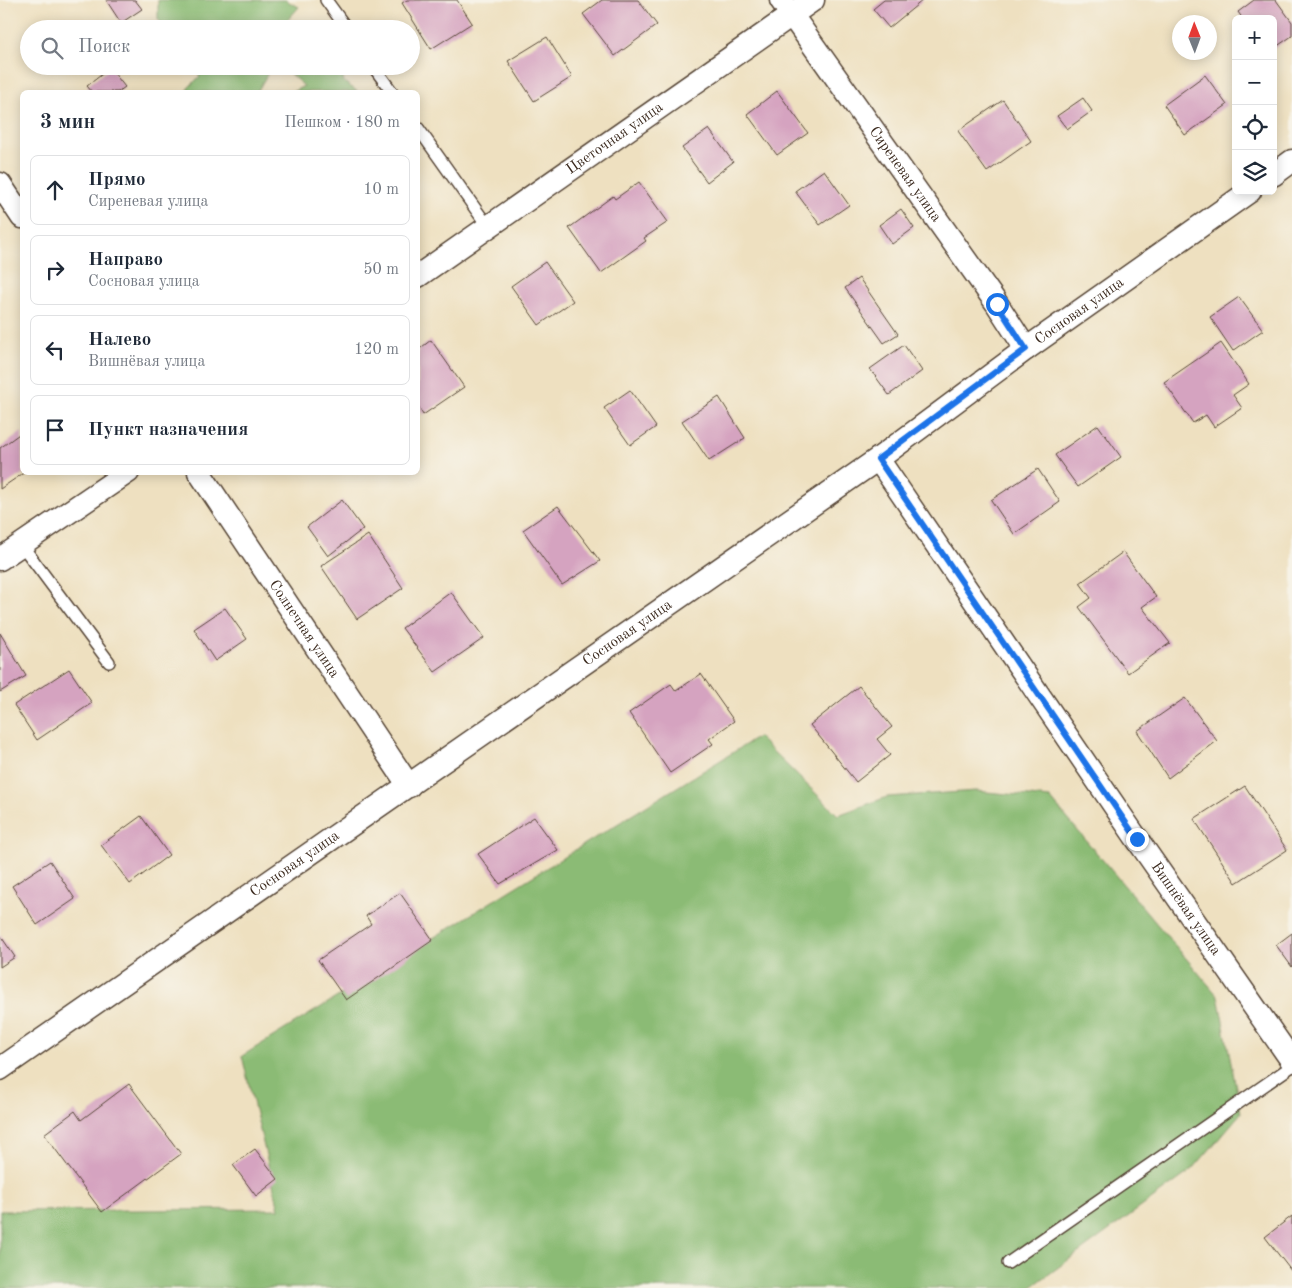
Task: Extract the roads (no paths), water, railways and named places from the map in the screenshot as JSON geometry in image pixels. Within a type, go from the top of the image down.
[{"type":"street","name":"Цветочная улица","points":[[420,275],[489,228],[786,7],[813,0]]},
{"type":"street","name":"Сиреневая улица","points":[[786,7],[997,304],[1026,349]]},
{"type":"street","points":[[1277,172],[1292,162]]},
{"type":"street","points":[[0,184],[20,214]]},
{"type":"street","name":"Сосновая улица","points":[[0,1069],[878,459],[1026,349],[1244,195]]},
{"type":"street","name":"Вишнёвая улица","points":[[878,459],[1137,839],[1292,1061]]},
{"type":"street","points":[[0,559],[124,475]]},
{"type":"street","name":"Солнечная улица","points":[[201,475],[409,786]]},
{"type":"lane","points":[[326,0],[340,20]]},
{"type":"lane","points":[[380,75],[391,90]]},
{"type":"lane","points":[[420,131],[489,228]]},
{"type":"lane","points":[[22,544],[109,662]]},
{"type":"lane","points":[[1008,1263],[1292,1066]]}]
